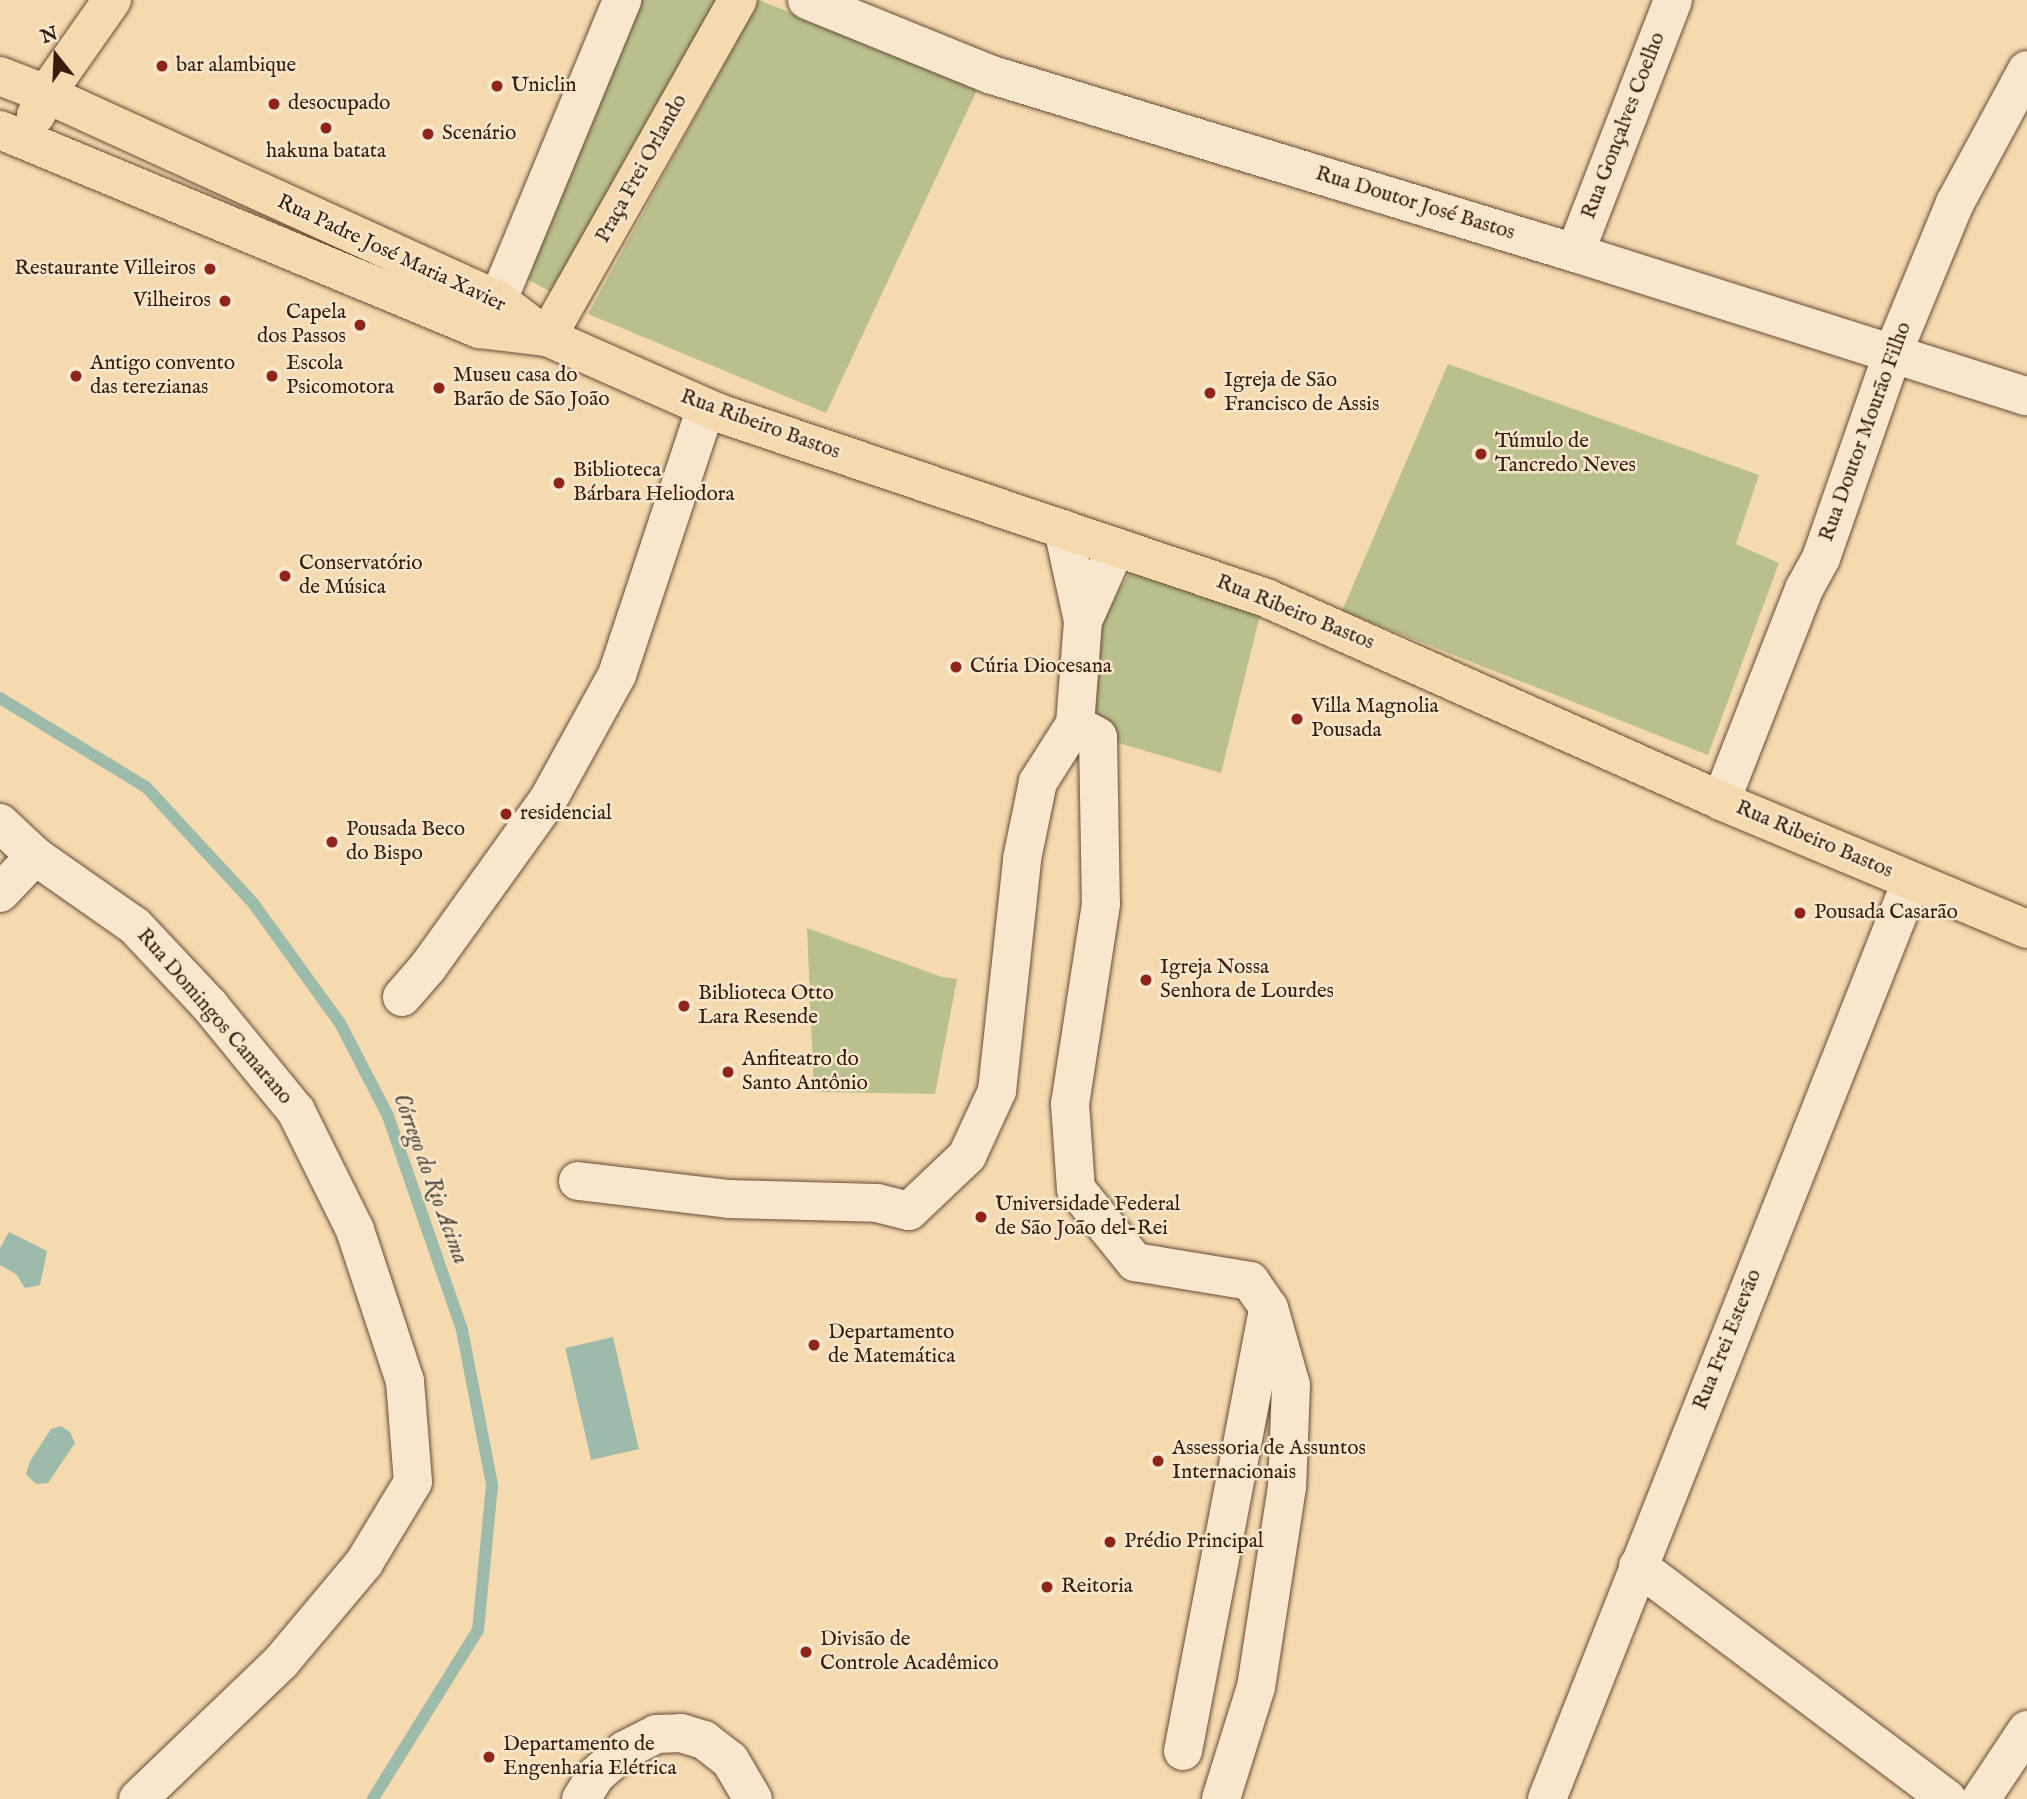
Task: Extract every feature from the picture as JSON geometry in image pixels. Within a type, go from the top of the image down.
[{"type":"main road","points":[[12,135],[46,94],[112,0]]},
{"type":"main road","name":"Praça Frei Orlando","points":[[547,338],[738,0]]},
{"type":"main road","name":"Rua Padre José Maria Xavier","points":[[0,76],[46,94],[488,315]]},
{"type":"main road","name":"Rua Padre José Maria Xavier","points":[[12,135],[547,338]]},
{"type":"main road","name":"Rua Ribeiro Bastos","points":[[547,338],[706,408],[1266,598],[1721,801],[2027,929]]},
{"type":"street","points":[[488,315],[622,0]]},
{"type":"street","name":"Rua Doutor José Bastos","points":[[807,0],[992,75],[1575,253],[2027,396]]},
{"type":"street","name":"Rua Gonçalves Coelho","points":[[1575,253],[1673,0]]},
{"type":"street","name":"Rua Doutor Mourão Filho","points":[[1721,801],[1804,589],[1821,558],[1892,355],[1955,203],[2027,70]]},
{"type":"street","points":[[402,997],[428,967],[541,811],[617,675],[706,408]]},
{"type":"street","points":[[578,1181],[729,1199],[877,1203],[909,1211],[967,1156],[996,1091],[1021,859],[1038,782],[1075,724],[1083,621],[1063,529]]},
{"type":"street","points":[[1083,621],[1116,547]]},
{"type":"street","points":[[1075,724],[1098,737],[1101,904],[1070,1104],[1076,1189],[1135,1262],[1250,1281],[1269,1308],[1292,1385],[1287,1487],[1256,1687],[1221,1799]]},
{"type":"street","name":"Rua Domingos Camarano","points":[[0,824],[35,856],[135,926],[210,1006],[296,1111],[355,1230],[405,1381],[413,1482],[364,1563],[281,1662],[138,1799]]},
{"type":"street","points":[[0,893],[35,856]]},
{"type":"street","name":"Rua Frei Estevão","points":[[1547,1799],[1911,882]]},
{"type":"street","points":[[1183,1751],[1269,1308]]},
{"type":"street","points":[[1638,1566],[1947,1799]]},
{"type":"street","points":[[1981,1799],[2027,1730]]},
{"type":"street","points":[[581,1799],[596,1775],[625,1750],[656,1734],[681,1733],[704,1740],[730,1760],[753,1799]]},
{"type":"green space","points":[[637,0],[729,0],[553,293],[527,279]]},
{"type":"green space","points":[[759,0],[978,88],[826,413],[588,314]]},
{"type":"green space","points":[[1448,364],[1759,475],[1736,544],[1779,563],[1708,755],[1342,611]]},
{"type":"green space","points":[[1136,563],[1262,607],[1221,773],[1098,737],[1082,710],[1097,626]]},
{"type":"green space","points":[[807,928],[942,977],[957,979],[935,1094],[814,1092]]},
{"type":"shaded area","points":[[9,1232],[47,1251],[40,1285],[25,1288],[16,1274],[0,1265],[0,1248]]},
{"type":"shaded area","points":[[613,1337],[639,1449],[591,1460],[565,1348]]},
{"type":"shaded area","points":[[61,1426],[70,1432],[75,1443],[48,1483],[36,1484],[26,1474],[30,1461],[51,1429]]},
{"type":"waterway","name":"Córrego do Rio Acima","points":[[0,698],[146,787],[253,903],[340,1023],[388,1116],[462,1330],[492,1485],[478,1630],[373,1799]]},
{"type":"place","name":"bar alambique","points":[[162,66]]},
{"type":"place","name":"Uniclin","points":[[497,86]]},
{"type":"place","name":"desocupado","points":[[274,104]]},
{"type":"place","name":"hakuna batata","points":[[326,128]]},
{"type":"place","name":"Scenário","points":[[428,134]]},
{"type":"place","name":"Restaurante Villeiros","points":[[210,269]]},
{"type":"place","name":"Vilheiros","points":[[225,301]]},
{"type":"place","name":"Capela dos Passos","points":[[360,325]]},
{"type":"place","name":"Antigo convento das terezianas","points":[[76,376]]},
{"type":"place","name":"Escola Psicomotora","points":[[272,376]]},
{"type":"place","name":"Museu casa do Barão de São João","points":[[439,388]]},
{"type":"place","name":"Igreja de São Francisco de Assis","points":[[1210,393]]},
{"type":"place","name":"Túmulo de Tancredo Neves","points":[[1481,454]]},
{"type":"place","name":"Biblioteca Bárbara Heliodora","points":[[559,483]]},
{"type":"place","name":"Conservatório de Música","points":[[285,576]]},
{"type":"place","name":"Cúria Diocesana","points":[[956,667]]},
{"type":"place","name":"Villa Magnolia Pousada","points":[[1297,719]]},
{"type":"place","name":"residencial","points":[[506,814]]},
{"type":"place","name":"Pousada Beco do Bispo","points":[[332,842]]},
{"type":"place","name":"Pousada Casarão","points":[[1800,913]]},
{"type":"place","name":"Igreja Nossa Senhora de Lourdes","points":[[1146,980]]},
{"type":"place","name":"Biblioteca Otto Lara Resende","points":[[684,1006]]},
{"type":"place","name":"Anfiteatro do Santo Antônio","points":[[728,1072]]},
{"type":"place","name":"Universidade Federal de São João del-Rei","points":[[981,1217]]},
{"type":"place","name":"Departamento de Matemática","points":[[814,1345]]},
{"type":"place","name":"Assessoria de Assuntos Internacionais","points":[[1158,1461]]},
{"type":"place","name":"Prédio Principal","points":[[1110,1542]]},
{"type":"place","name":"Reitoria","points":[[1047,1587]]},
{"type":"place","name":"Divisão de Controle Acadêmico","points":[[806,1652]]},
{"type":"place","name":"Departamento de Engenharia Elétrica","points":[[489,1757]]}]
